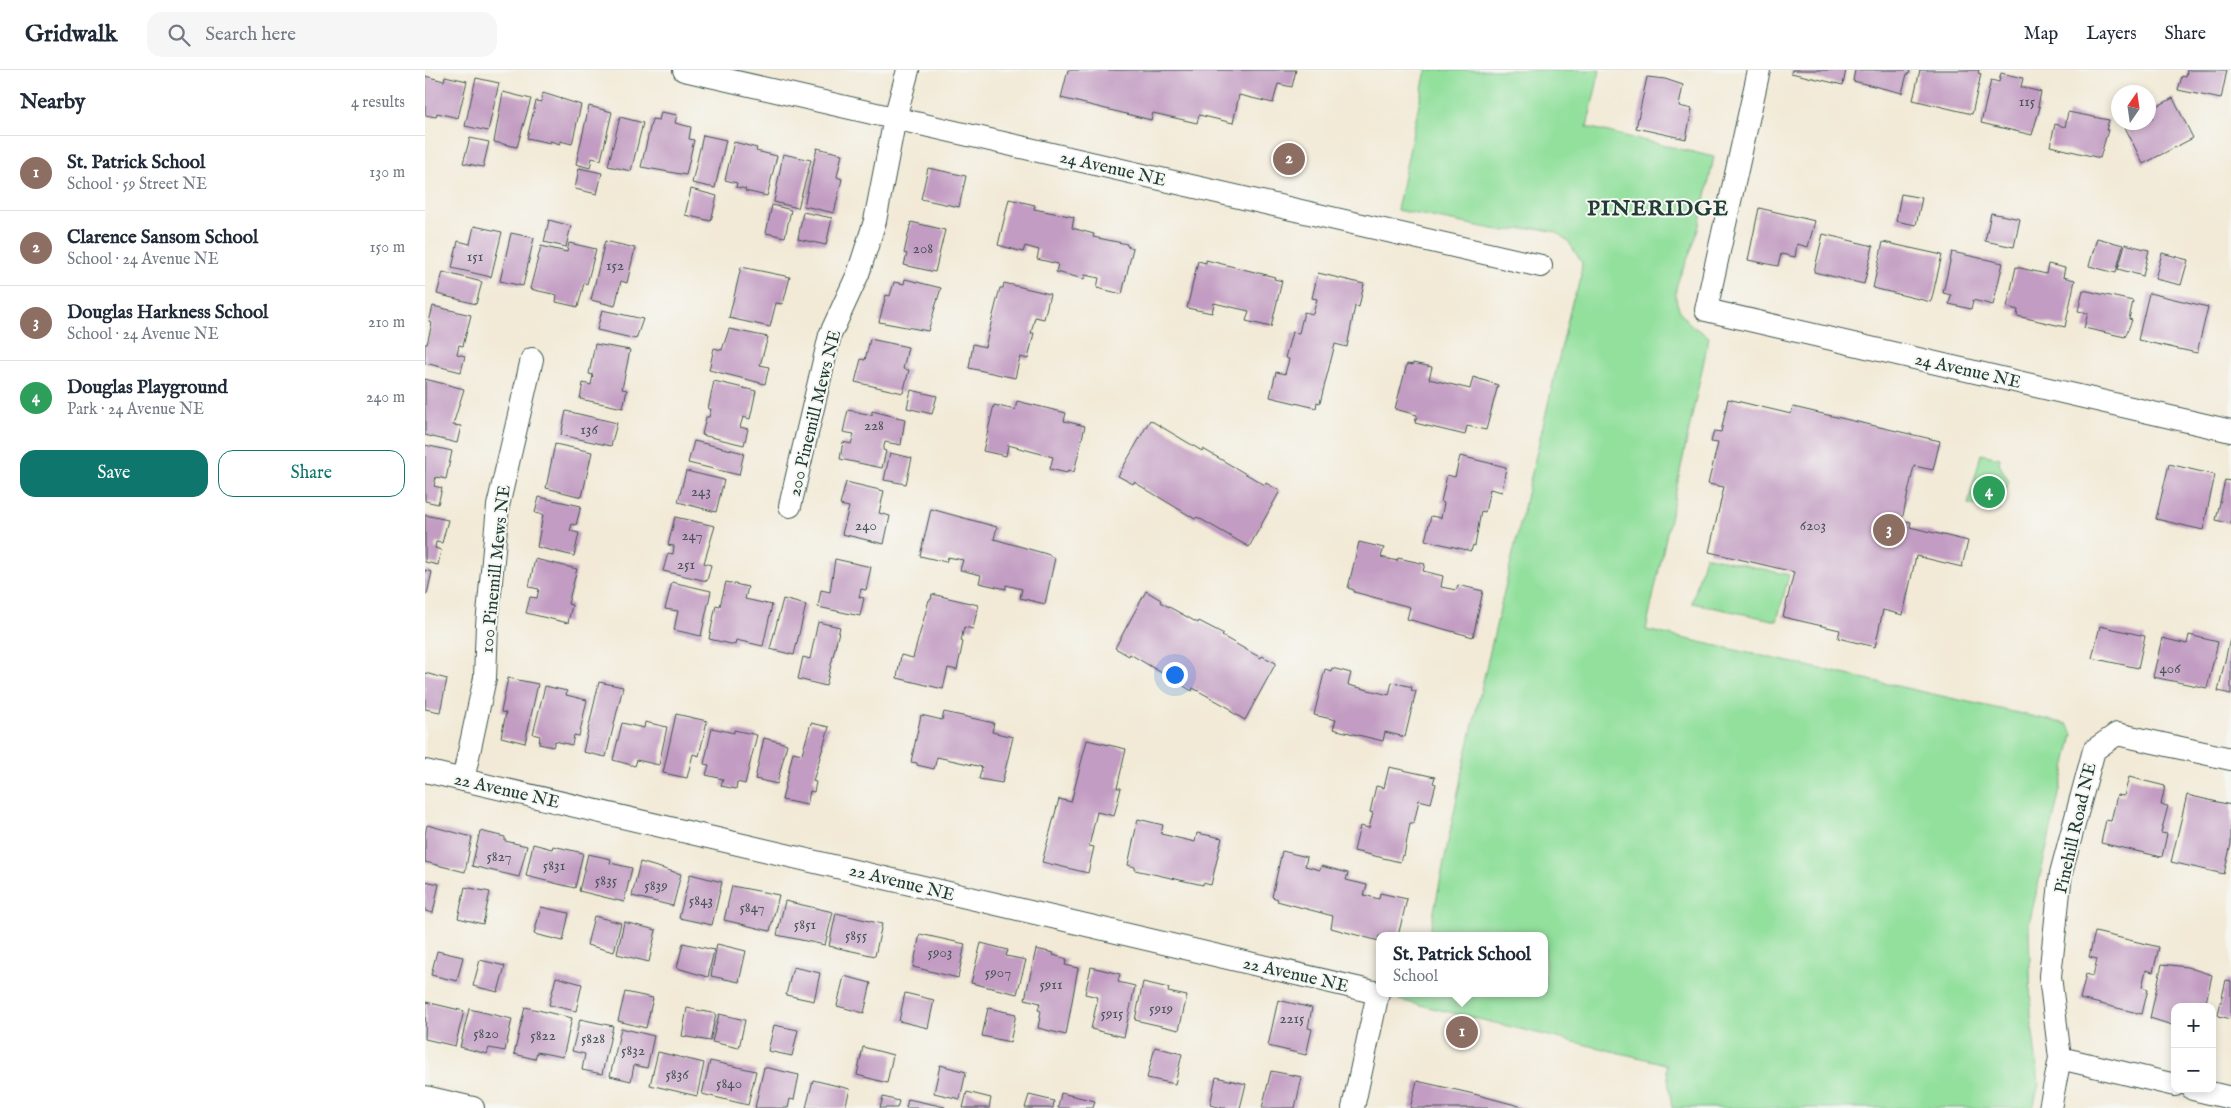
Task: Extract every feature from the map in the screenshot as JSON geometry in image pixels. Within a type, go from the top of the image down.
[{"type":"street","name":"24 Avenue NE","points":[[684,70],[1541,266]]},
{"type":"street","name":"200 Pinemill Mews NE","points":[[790,506],[830,336],[858,274],[875,221],[895,118],[908,70]]},
{"type":"street","name":"24 Avenue NE","points":[[1759,70],[1706,310],[2231,431]]},
{"type":"street","name":"100 Pinemill Mews NE","points":[[463,780],[485,678],[487,625],[499,506],[532,359]]},
{"type":"street","name":"Pinehill Road NE","points":[[2051,1108],[2060,1058],[2050,976],[2061,873],[2094,750],[2117,734],[2231,759]]},
{"type":"street","name":"22 Avenue NE","points":[[425,771],[1376,994]]},
{"type":"street","name":"22 Avenue NE","points":[[1353,1108],[1377,997]]},
{"type":"street","points":[[2060,1058],[2171,1084]]},
{"type":"street","points":[[2210,1093],[2231,1098]]},
{"type":"street","points":[[425,1097],[473,1108]]},
{"type":"green space","points":[[1426,70],[1600,70],[1587,127],[1714,157],[1697,234],[1676,288],[1676,298],[1680,311],[1692,326],[1709,337],[1646,630],[2067,724],[2073,734],[2029,924],[2031,1016],[2039,1084],[2033,1108],[1672,1108],[1666,1064],[1399,1000],[1401,997],[1548,997],[1548,932],[1430,932],[1465,758],[1572,302],[1580,283],[1582,263],[1568,241],[1556,232],[1535,228],[1503,231],[1397,210]]},
{"type":"green space","points":[[1981,454],[2000,458],[1999,464],[2009,481],[1999,511],[1968,504]]},
{"type":"green space","points":[[1705,556],[1789,575],[1777,621],[1692,603]]},
{"type":"building","points":[[1068,70],[1296,70],[1292,87],[1278,84],[1273,103],[1239,95],[1233,123],[1199,115],[1197,123],[1153,113],[1151,120],[1061,98]]},
{"type":"building","points":[[1792,70],[1846,70],[1843,85],[1791,73]]},
{"type":"building","points":[[1855,70],[1910,70],[1909,74],[1907,74],[1902,93],[1853,81]]},
{"type":"building","points":[[1920,70],[1979,70],[1978,73],[1981,74],[1972,114],[1913,100]]},
{"type":"building","points":[[2187,70],[2227,70],[2221,99],[2178,90],[2182,76],[2186,77]]},
{"type":"building","points":[[2001,73],[2023,78],[2021,87],[2041,92],[2038,106],[2040,107],[2032,135],[1981,123],[1991,80],[1999,82]]},
{"type":"building","points":[[425,76],[444,81],[445,76],[467,81],[458,118],[437,113],[436,117],[425,115]]},
{"type":"building","points":[[1647,77],[1665,79],[1683,85],[1679,106],[1692,109],[1686,139],[1636,128]]},
{"type":"building","points":[[476,78],[499,83],[488,131],[465,126]]},
{"type":"building","points":[[503,92],[531,99],[517,147],[494,142]]},
{"type":"building","points":[[543,93],[581,105],[572,144],[560,141],[560,144],[550,141],[550,143],[527,138],[536,101],[541,102]]},
{"type":"building","points":[[2173,98],[2193,138],[2143,164],[2126,130],[2156,130],[2156,107]]},
{"type":"building","points":[[589,106],[612,112],[601,160],[592,158],[590,168],[576,164]]},
{"type":"building","points":[[661,112],[677,115],[675,123],[691,127],[689,139],[694,140],[686,175],[641,167],[652,119],[659,120]]},
{"type":"building","points":[[2068,112],[2109,120],[2100,158],[2050,146],[2055,124],[2065,127]]},
{"type":"building","points":[[620,117],[643,123],[631,171],[608,166]]},
{"type":"building","points":[[703,135],[726,140],[715,188],[692,183]]},
{"type":"building","points":[[470,138],[489,142],[483,167],[463,163]]},
{"type":"building","points":[[734,142],[757,148],[756,151],[777,156],[767,196],[745,191],[746,189],[736,187],[737,183],[725,180]]},
{"type":"building","points":[[817,148],[842,154],[837,177],[842,179],[834,213],[804,206]]},
{"type":"building","points":[[783,154],[811,160],[798,208],[774,202]]},
{"type":"building","points":[[579,168],[602,173],[597,194],[575,189]]},
{"type":"building","points":[[928,168],[966,176],[959,207],[921,199]]},
{"type":"building","points":[[691,189],[717,196],[711,221],[685,215]]},
{"type":"building","points":[[1901,194],[1922,198],[1916,225],[1896,221]]},
{"type":"building","points":[[1009,199],[1035,205],[1034,209],[1074,217],[1072,228],[1094,234],[1093,237],[1127,244],[1127,246],[1133,248],[1122,294],[1097,288],[1099,278],[1085,275],[1084,279],[1056,272],[1058,264],[1037,259],[1039,250],[1025,246],[1023,252],[998,245]]},
{"type":"building","points":[[772,205],[791,210],[785,237],[766,233]]},
{"type":"building","points":[[1759,208],[1815,221],[1808,247],[1797,244],[1795,257],[1781,254],[1778,266],[1748,260]]},
{"type":"building","points":[[803,212],[832,218],[826,245],[798,239]]},
{"type":"building","points":[[1991,213],[2020,219],[2014,247],[1985,241]]},
{"type":"building","points":[[549,220],[571,226],[566,247],[544,242]]},
{"type":"building","points":[[911,222],[945,230],[935,272],[904,265],[907,254],[904,253]]},
{"type":"building","points":[[474,226],[502,232],[491,277],[452,268],[458,241],[470,244]]},
{"type":"building","points":[[511,233],[534,238],[523,286],[500,281]]},
{"type":"building","points":[[1823,234],[1873,246],[1864,284],[1814,272]]},
{"type":"building","points":[[2097,238],[2123,245],[2116,273],[2089,266]]},
{"type":"building","points":[[605,241],[635,248],[627,283],[621,281],[615,306],[591,300]]},
{"type":"building","points":[[1883,242],[1942,255],[1931,302],[1873,288]]},
{"type":"building","points":[[569,243],[596,249],[587,284],[584,283],[578,307],[556,302],[557,295],[530,289],[541,246],[567,252]]},
{"type":"building","points":[[2125,244],[2149,250],[2143,276],[2118,269]]},
{"type":"building","points":[[1952,252],[2003,263],[1993,305],[1973,300],[1971,309],[1949,304],[1951,295],[1943,293]]},
{"type":"building","points":[[2162,253],[2188,260],[2181,285],[2155,279]]},
{"type":"building","points":[[1206,260],[1275,277],[1274,279],[1282,281],[1271,327],[1246,321],[1249,311],[1214,303],[1212,313],[1187,308],[1198,261],[1206,263]]},
{"type":"building","points":[[2048,264],[2065,268],[2063,277],[2075,280],[2065,327],[2017,316],[2018,310],[2007,307],[2016,267],[2046,274]]},
{"type":"building","points":[[741,267],[790,277],[783,304],[776,303],[770,327],[729,318]]},
{"type":"building","points":[[443,272],[482,282],[476,304],[437,294]]},
{"type":"building","points":[[1318,273],[1364,284],[1359,307],[1355,306],[1347,347],[1335,344],[1320,403],[1317,402],[1316,408],[1270,397],[1276,372],[1285,374],[1289,359],[1285,358],[1292,332],[1299,333],[1304,312],[1313,314],[1317,299],[1312,298]]},
{"type":"building","points":[[905,279],[941,288],[928,331],[879,322],[886,295],[890,296],[894,282],[904,284]]},
{"type":"building","points":[[1004,283],[1050,294],[1044,319],[1035,317],[1031,333],[1034,333],[1028,359],[1020,357],[1015,378],[969,368],[973,344],[985,347],[1000,288],[1003,288]]},
{"type":"building","points":[[2083,290],[2133,301],[2129,319],[2132,320],[2125,337],[2084,328],[2088,313],[2078,311]]},
{"type":"building","points":[[2149,293],[2208,307],[2197,353],[2138,340]]},
{"type":"building","points":[[433,306],[471,315],[463,346],[459,345],[457,354],[465,356],[461,372],[425,363],[425,344],[427,344],[432,323],[429,322]]},
{"type":"building","points":[[602,310],[643,319],[636,339],[597,330]]},
{"type":"building","points":[[729,329],[768,337],[760,365],[769,367],[765,384],[709,370],[714,348],[722,350]]},
{"type":"building","points":[[870,339],[908,347],[903,369],[909,370],[903,393],[855,382],[861,359],[865,360]]},
{"type":"building","points":[[595,344],[630,350],[622,389],[627,390],[623,408],[580,399],[583,383],[591,385],[593,375],[589,374]]},
{"type":"building","points":[[1413,363],[1432,367],[1429,379],[1470,389],[1473,377],[1498,385],[1486,430],[1467,426],[1465,435],[1415,423],[1417,415],[1395,409],[1407,364],[1413,365]]},
{"type":"building","points":[[425,379],[464,389],[453,425],[461,426],[457,443],[425,435]]},
{"type":"building","points":[[714,381],[756,391],[750,419],[743,417],[740,427],[748,429],[744,445],[702,435],[706,417],[709,417],[711,409],[708,409]]},
{"type":"building","points":[[911,390],[937,396],[932,414],[907,408]]},
{"type":"building","points":[[1728,399],[1791,414],[1793,407],[1940,441],[1933,470],[1914,466],[1902,520],[1911,522],[1910,527],[1968,541],[1962,567],[1916,556],[1903,615],[1883,610],[1875,647],[1838,638],[1840,630],[1783,617],[1794,572],[1709,552],[1724,487],[1708,484],[1718,443],[1711,442],[1714,431],[1721,432]]},
{"type":"building","points":[[1017,401],[1066,413],[1064,421],[1085,426],[1074,472],[1068,470],[1067,473],[1050,469],[1053,457],[1008,445],[1006,456],[983,451],[994,405],[1015,410]]},
{"type":"building","points":[[848,410],[872,415],[872,411],[905,419],[901,445],[885,442],[883,450],[886,451],[882,468],[840,459],[843,442],[851,444],[854,434],[843,432]]},
{"type":"building","points":[[566,411],[617,423],[611,446],[561,435]]},
{"type":"building","points":[[1150,420],[1202,451],[1203,449],[1265,485],[1266,483],[1280,491],[1249,547],[1197,517],[1195,519],[1134,482],[1133,484],[1118,476]]},
{"type":"building","points":[[694,441],[744,453],[739,475],[688,463]]},
{"type":"building","points":[[555,444],[592,452],[582,497],[546,488]]},
{"type":"building","points":[[425,445],[452,451],[446,479],[436,477],[434,486],[442,488],[438,504],[425,501]]},
{"type":"building","points":[[890,453],[912,458],[906,484],[884,480]]},
{"type":"building","points":[[1460,456],[1506,467],[1502,492],[1490,489],[1485,512],[1481,511],[1475,546],[1473,545],[1471,551],[1425,540],[1431,516],[1441,518],[1444,503],[1441,502],[1447,475],[1455,477]]},
{"type":"building","points":[[2169,464],[2215,475],[2203,530],[2156,519]]},
{"type":"building","points":[[686,471],[724,480],[716,512],[678,502]]},
{"type":"building","points":[[2225,480],[2231,481],[2231,524],[2216,520]]},
{"type":"building","points":[[846,482],[884,491],[879,513],[890,516],[884,544],[842,534],[849,507],[840,505]]},
{"type":"building","points":[[539,497],[581,506],[576,525],[572,524],[570,531],[579,533],[574,556],[537,547],[543,515],[535,513]]},
{"type":"building","points":[[931,509],[997,527],[994,539],[1055,558],[1045,604],[1020,598],[1022,589],[1006,585],[1006,589],[979,583],[981,575],[960,570],[963,560],[948,557],[946,562],[920,556]]},
{"type":"building","points":[[425,515],[448,520],[442,543],[436,542],[435,548],[441,550],[438,565],[425,562]]},
{"type":"building","points":[[675,517],[715,526],[704,563],[711,565],[707,581],[663,571],[668,553],[673,554],[674,546],[668,545]]},
{"type":"building","points":[[1359,542],[1384,548],[1381,557],[1397,561],[1398,558],[1425,564],[1423,571],[1443,576],[1441,587],[1456,590],[1458,585],[1483,591],[1473,637],[1407,619],[1410,607],[1354,592],[1354,590],[1348,588]]},
{"type":"building","points":[[535,559],[577,569],[568,604],[572,605],[568,623],[526,613],[530,597],[537,598],[539,589],[529,587]]},
{"type":"building","points":[[835,559],[871,567],[866,590],[861,589],[859,597],[864,598],[860,616],[818,607],[821,590],[830,592]]},
{"type":"building","points":[[425,570],[432,572],[427,594],[425,593]]},
{"type":"building","points":[[672,582],[711,591],[701,636],[674,630],[678,611],[665,609]]},
{"type":"building","points":[[726,582],[748,587],[745,599],[772,605],[763,646],[736,640],[735,645],[709,639],[716,605],[720,606]]},
{"type":"building","points":[[1146,591],[1161,600],[1160,602],[1198,623],[1199,621],[1224,634],[1222,636],[1261,658],[1262,656],[1276,663],[1245,720],[1230,711],[1231,709],[1193,688],[1192,691],[1130,654],[1129,656],[1115,648]]},
{"type":"building","points":[[932,594],[978,605],[973,629],[964,627],[957,670],[948,668],[943,689],[897,678],[901,655],[913,658]]},
{"type":"building","points":[[783,599],[806,605],[794,655],[770,649]]},
{"type":"building","points":[[818,622],[840,627],[826,686],[798,679],[803,657],[810,659]]},
{"type":"building","points":[[2100,626],[2145,636],[2138,668],[2092,658]]},
{"type":"building","points":[[2189,635],[2218,642],[2207,688],[2153,677],[2162,638],[2187,644]]},
{"type":"building","points":[[2231,639],[2231,694],[2218,691]]},
{"type":"building","points":[[1332,668],[1351,673],[1348,685],[1389,695],[1392,682],[1412,687],[1411,690],[1416,691],[1405,737],[1385,732],[1383,741],[1333,729],[1336,720],[1314,715],[1325,669],[1331,671]]},
{"type":"building","points":[[425,673],[447,679],[440,712],[425,709]]},
{"type":"building","points":[[508,678],[538,684],[525,743],[501,737],[506,713],[501,712]]},
{"type":"building","points":[[599,682],[623,687],[606,757],[583,752]]},
{"type":"building","points":[[545,686],[567,691],[566,695],[587,700],[579,736],[574,735],[572,745],[555,741],[553,747],[539,744],[540,736],[533,734]]},
{"type":"building","points":[[944,712],[994,723],[992,732],[1013,737],[1002,783],[979,779],[982,767],[937,757],[934,769],[911,762],[921,715],[942,720]]},
{"type":"building","points":[[676,714],[707,721],[699,756],[693,754],[687,778],[663,773]]},
{"type":"building","points":[[645,722],[667,727],[659,765],[637,760],[635,766],[613,760],[622,723],[644,728]]},
{"type":"building","points":[[811,723],[829,727],[813,781],[816,782],[814,792],[810,791],[807,805],[782,800],[793,752],[802,754]]},
{"type":"building","points":[[712,728],[734,733],[734,730],[757,735],[745,784],[737,782],[736,789],[721,786],[723,779],[706,775],[709,765],[704,764]]},
{"type":"building","points":[[764,738],[787,744],[777,784],[755,779]]},
{"type":"building","points":[[1087,740],[1126,749],[1117,788],[1121,788],[1114,816],[1097,812],[1089,846],[1094,847],[1088,873],[1042,862],[1059,799],[1071,802]]},
{"type":"building","points":[[1389,767],[1435,777],[1433,783],[1436,784],[1431,803],[1419,800],[1414,823],[1410,823],[1404,856],[1402,855],[1400,862],[1354,851],[1360,826],[1369,828],[1373,813],[1370,812],[1376,786],[1384,788]]},
{"type":"building","points":[[2129,777],[2165,786],[2161,805],[2168,806],[2161,833],[2167,834],[2162,857],[2101,843],[2106,820],[2111,821],[2117,795],[2124,796]]},
{"type":"building","points":[[2187,795],[2231,805],[2231,844],[2224,874],[2171,862]]},
{"type":"building","points":[[1138,819],[1163,825],[1161,834],[1195,842],[1197,833],[1222,838],[1211,885],[1203,883],[1203,885],[1135,870],[1135,867],[1128,865]]},
{"type":"building","points":[[427,825],[472,837],[465,872],[425,862]]},
{"type":"building","points":[[480,831],[505,837],[505,841],[527,846],[519,877],[472,866]]},
{"type":"building","points":[[533,844],[552,849],[553,846],[583,853],[575,888],[526,876]]},
{"type":"building","points":[[1282,851],[1307,857],[1305,866],[1320,870],[1321,866],[1348,873],[1346,880],[1367,885],[1364,895],[1379,899],[1380,893],[1407,899],[1399,932],[1376,932],[1376,940],[1331,928],[1333,916],[1277,901],[1278,899],[1272,897]]},
{"type":"building","points":[[588,854],[611,859],[610,863],[632,868],[624,902],[579,891]]},
{"type":"building","points":[[640,862],[681,874],[673,906],[632,896]]},
{"type":"building","points":[[690,874],[722,882],[712,925],[679,918]]},
{"type":"building","points":[[425,881],[439,884],[433,913],[425,911]]},
{"type":"building","points":[[732,886],[779,895],[770,931],[724,920]]},
{"type":"building","points":[[465,887],[490,892],[483,924],[458,918]]},
{"type":"building","points":[[785,901],[833,912],[825,945],[777,935]]},
{"type":"building","points":[[541,907],[569,913],[563,941],[534,934]]},
{"type":"building","points":[[836,913],[882,924],[875,956],[829,946]]},
{"type":"building","points":[[594,916],[621,923],[614,952],[587,945]]},
{"type":"building","points":[[624,922],[656,930],[649,962],[617,954]]},
{"type":"building","points":[[2095,932],[2159,947],[2153,972],[2146,970],[2142,987],[2148,989],[2142,1014],[2080,999],[2086,974],[2093,976],[2097,959],[2089,957]]},
{"type":"building","points":[[920,934],[965,944],[958,978],[913,967]]},
{"type":"building","points":[[683,943],[714,950],[708,977],[677,968]]},
{"type":"building","points":[[981,943],[1008,950],[1006,956],[1026,960],[1017,994],[971,983]]},
{"type":"building","points":[[717,944],[746,951],[739,982],[711,976]]},
{"type":"building","points":[[1036,949],[1054,953],[1053,955],[1067,959],[1065,965],[1078,968],[1066,1035],[1038,1028],[1041,1011],[1038,1010],[1040,1003],[1025,999]]},
{"type":"building","points":[[437,951],[463,957],[457,981],[431,975]]},
{"type":"building","points":[[480,960],[505,966],[498,992],[473,986]]},
{"type":"building","points":[[2162,964],[2187,967],[2212,975],[2206,1003],[2171,1003],[2171,1025],[2150,1018]]},
{"type":"building","points":[[793,967],[820,973],[814,1001],[786,995]]},
{"type":"building","points":[[1091,967],[1120,974],[1118,982],[1135,986],[1124,1037],[1091,1029],[1098,997],[1085,994]]},
{"type":"building","points":[[844,976],[871,983],[864,1013],[837,1006]]},
{"type":"building","points":[[556,977],[582,984],[576,1011],[549,1005]]},
{"type":"building","points":[[2226,980],[2231,981],[2231,1019],[2219,1016],[2218,1014]]},
{"type":"building","points":[[1143,982],[1169,988],[1168,992],[1187,996],[1179,1030],[1135,1020]]},
{"type":"building","points":[[625,992],[653,998],[646,1028],[618,1021]]},
{"type":"building","points":[[905,993],[934,1000],[928,1028],[899,1021]]},
{"type":"building","points":[[1278,1000],[1312,1008],[1308,1028],[1312,1029],[1306,1055],[1268,1046]]},
{"type":"building","points":[[426,1002],[464,1011],[455,1046],[425,1039]]},
{"type":"building","points":[[525,1007],[572,1018],[563,1057],[537,1052],[535,1059],[514,1054]]},
{"type":"building","points":[[687,1008],[716,1014],[710,1041],[682,1036]]},
{"type":"building","points":[[988,1008],[1016,1014],[1010,1042],[982,1036]]},
{"type":"building","points":[[469,1009],[512,1019],[505,1051],[489,1048],[487,1054],[460,1047]]},
{"type":"building","points":[[719,1014],[745,1020],[739,1048],[712,1042]]},
{"type":"building","points":[[580,1019],[613,1026],[602,1074],[582,1070],[585,1054],[572,1051]]},
{"type":"building","points":[[774,1025],[798,1030],[792,1056],[768,1051]]},
{"type":"building","points":[[621,1028],[654,1036],[647,1068],[634,1065],[631,1081],[610,1076]]},
{"type":"building","points":[[863,1047],[893,1055],[887,1083],[857,1075]]},
{"type":"building","points":[[1155,1047],[1182,1054],[1175,1084],[1147,1078]]},
{"type":"building","points":[[658,1052],[704,1063],[697,1096],[650,1085]]},
{"type":"building","points":[[710,1061],[756,1071],[748,1105],[702,1094]]},
{"type":"building","points":[[940,1065],[966,1072],[960,1099],[934,1093]]},
{"type":"building","points":[[764,1067],[799,1075],[794,1100],[790,1099],[788,1108],[755,1108]]},
{"type":"building","points":[[1271,1071],[1302,1077],[1295,1108],[1262,1108]]},
{"type":"building","points":[[1216,1077],[1246,1084],[1240,1108],[1223,1108],[1210,1105]]},
{"type":"building","points":[[813,1080],[850,1089],[845,1108],[806,1108]]},
{"type":"building","points":[[1417,1081],[1474,1094],[1527,1108],[1410,1108]]},
{"type":"building","points":[[967,1092],[991,1098],[989,1108],[963,1108]]},
{"type":"building","points":[[1061,1093],[1095,1101],[1093,1108],[1058,1108]]},
{"type":"building","points":[[1029,1095],[1054,1101],[1053,1108],[1025,1108]]},
{"type":"building","points":[[883,1097],[899,1101],[897,1108],[880,1108]]},
{"type":"building","points":[[908,1099],[945,1107],[945,1108],[906,1108]]},
{"type":"place","name":"Clarence Sansom School","points":[[1289,159]]},
{"type":"place","name":"Douglas Playground","points":[[1989,492]]},
{"type":"place","name":"Douglas Harkness School","points":[[1889,530]]},
{"type":"place","name":"St. Patrick School","points":[[1462,1032]]},
{"type":"district","name":"PINERIDGE","points":[[1658,207]]}]
